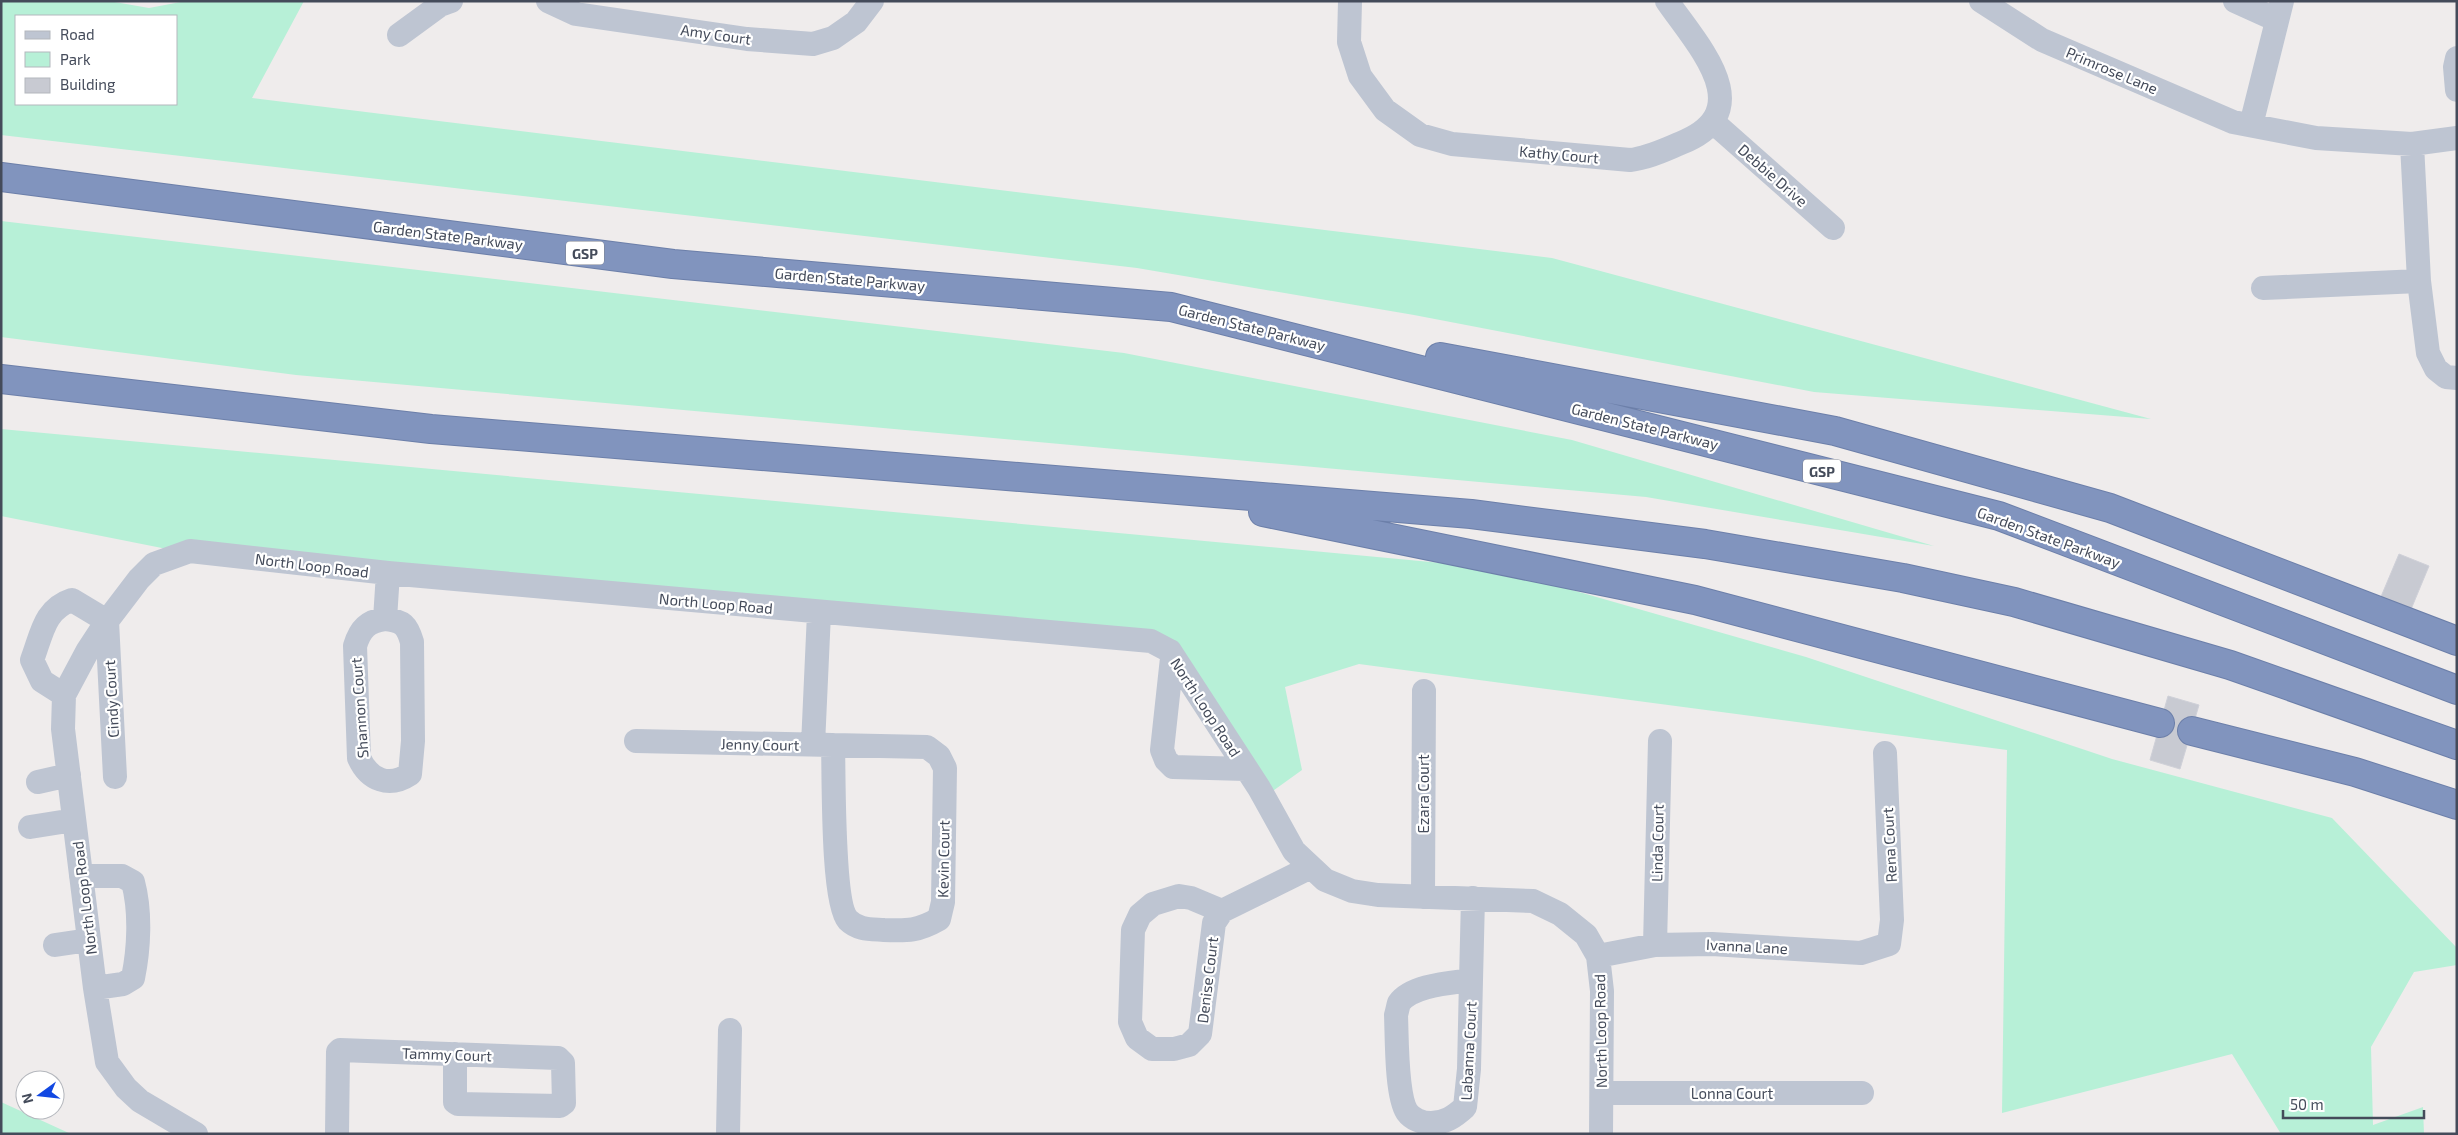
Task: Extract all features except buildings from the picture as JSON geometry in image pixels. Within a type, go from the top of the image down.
[{"type":"highway","name":"Garden State Parkway","points":[[1,177],[673,264],[1170,307],[1999,516],[2457,690]]},
{"type":"highway","points":[[1170,307],[1835,431],[2110,508],[2457,642]]},
{"type":"highway","points":[[1,379],[431,429],[1471,514],[1704,544],[1903,578],[2014,602],[2230,665],[2457,745]]},
{"type":"highway","points":[[1147,488],[1694,600],[2160,723]]},
{"type":"highway","points":[[2192,731],[2355,772],[2457,805]]},
{"type":"street","points":[[398,35],[440,5],[450,1]]},
{"type":"street","name":"Amy Court","points":[[548,1],[576,14],[747,40],[813,44],[833,38],[856,22],[872,1]]},
{"type":"street","name":"Kathy Court","points":[[1350,1],[1349,42],[1360,76],[1385,110],[1420,135],[1452,144],[1630,160],[1644,158],[1697,137],[1713,122]]},
{"type":"street","points":[[1667,1],[1712,65],[1719,91],[1720,109],[1713,122]]},
{"type":"street","name":"Primrose Lane","points":[[1981,1],[2042,40],[2233,122],[2316,138],[2412,144],[2457,138]]},
{"type":"street","points":[[2235,1],[2280,10],[2251,126]]},
{"type":"street","points":[[2457,58],[2455,67],[2457,90]]},
{"type":"street","name":"Debbie Drive","points":[[1713,122],[1833,228]]},
{"type":"street","points":[[2412,144],[2418,281],[2428,335],[2428,353],[2436,369],[2446,377],[2457,378]]},
{"type":"street","points":[[2263,288],[2418,281]]},
{"type":"street","name":"North Loop Road","points":[[196,1134],[140,1101],[126,1088],[107,1062],[95,988],[63,728],[64,695],[88,650],[108,621],[139,579],[154,564],[190,551],[388,574],[1151,640],[1170,651],[1246,769],[1294,851],[1325,880],[1352,891],[1378,896],[1533,901],[1560,914],[1586,935],[1598,956],[1602,991],[1601,1134]]},
{"type":"street","points":[[385,619],[388,574]]},
{"type":"street","points":[[64,695],[42,680],[32,660],[49,616],[58,604],[72,600],[108,621]]},
{"type":"street","name":"Jenny Court","points":[[636,741],[823,745],[819,612]]},
{"type":"street","name":"Shannon Court","points":[[385,619],[400,620],[408,627],[412,642],[413,740],[410,774],[400,780],[378,779],[365,772],[359,758],[355,646],[359,633],[365,627],[372,621],[385,619]]},
{"type":"street","name":"Cindy Court","points":[[108,621],[115,777]]},
{"type":"street","points":[[1170,651],[1172,658],[1162,750],[1166,760],[1173,767],[1246,769]]},
{"type":"street","name":"Ezara Court","points":[[1422,896],[1424,691]]},
{"type":"street","name":"Linda Court","points":[[1655,945],[1660,741]]},
{"type":"street","name":"Kevin Court","points":[[823,745],[926,747],[939,756],[945,768],[943,902],[939,919],[911,932],[863,929],[848,919],[842,906],[823,745]]},
{"type":"street","name":"Rena Court","points":[[1885,753],[1892,920],[1890,936]]},
{"type":"street","points":[[38,782],[69,775]]},
{"type":"street","points":[[30,827],[74,820]]},
{"type":"street","points":[[1222,911],[1311,867]]},
{"type":"street","points":[[81,876],[122,876],[133,882],[136,894],[138,957],[133,978],[123,984],[95,988]]},
{"type":"street","name":"Denise Court","points":[[1179,896],[1190,898],[1222,911],[1214,923],[1200,1034],[1189,1045],[1174,1049],[1152,1049],[1137,1038],[1130,1022],[1133,930],[1140,915],[1153,904],[1179,896]]},
{"type":"street","name":"Labanna Court","points":[[1471,980],[1416,991],[1400,1003],[1396,1015],[1401,1097],[1406,1110],[1411,1116],[1424,1123],[1436,1123],[1453,1118],[1465,1107],[1469,1069],[1473,898]]},
{"type":"street","name":"Ivanna Lane","points":[[1598,956],[1655,945],[1712,944],[1860,953],[1889,944],[1890,936]]},
{"type":"street","points":[[55,945],[89,940]]},
{"type":"street","points":[[728,1134],[730,1030]]},
{"type":"street","name":"Tammy Court","points":[[337,1134],[338,1052],[340,1050],[454,1054],[558,1058],[562,1063],[564,1103],[560,1106],[458,1104],[455,1102],[454,1054]]},
{"type":"street","name":"Lonna Court","points":[[1602,1093],[1862,1093]]},
{"type":"green space","points":[[1,1],[109,1],[149,8],[186,1],[304,1],[252,98],[1552,258],[2151,419],[1814,392],[1414,315],[1137,268],[1,135]]},
{"type":"green space","points":[[1,221],[1124,353],[1572,440],[1934,546],[1646,497],[296,375],[1,337]]},
{"type":"green space","points":[[1,429],[1495,568],[1806,657],[2112,759],[2332,818],[2457,948],[2457,965],[2414,972],[2371,1047],[2373,1125],[2423,1107],[2424,1134],[2281,1134],[2232,1054],[2002,1113],[2007,750],[1359,664],[1285,687],[1302,770],[1266,796],[1160,643],[177,551],[1,516]]},
{"type":"green space","points":[[1,1102],[15,1108],[15,1120],[40,1120],[71,1134],[1,1134]]}]
